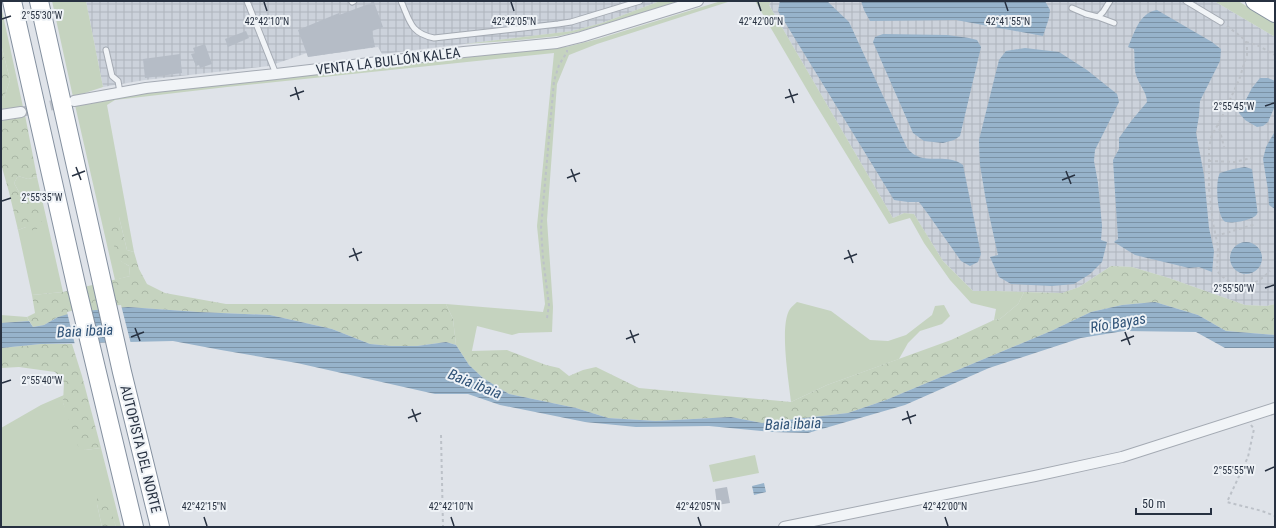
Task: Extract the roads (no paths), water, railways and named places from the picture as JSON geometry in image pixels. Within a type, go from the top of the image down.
[{"type":"highway","name":"AUTOPISTA DEL NORTE","points":[[12,1],[76,289],[134,527]]},
{"type":"highway","name":"AUTOPISTA DEL NORTE","points":[[39,1],[122,372],[160,527]]},
{"type":"highway","points":[[1255,1],[1275,13]]},
{"type":"street","name":"VENTA LA BULLÓN KALEA","points":[[74,100],[146,88],[556,43],[582,37],[698,1]]},
{"type":"street","points":[[1,115],[21,112]]},
{"type":"street","points":[[784,527],[906,503],[1122,457],[1275,408]]},
{"type":"lane","points":[[246,1],[276,74]]},
{"type":"lane","points":[[401,1],[412,26],[418,33],[434,38],[571,22],[640,1]]},
{"type":"lane","points":[[1098,17],[1110,1]]},
{"type":"lane","points":[[1186,1],[1221,22]]},
{"type":"lane","points":[[1072,8],[1114,23]]},
{"type":"lane","points":[[106,50],[112,76],[118,81],[120,92]]},
{"type":"water","points":[[780,1],[827,1],[849,22],[907,148],[913,154],[920,157],[948,159],[963,165],[981,254],[978,262],[970,266],[961,261],[919,202],[894,200],[778,11]]},
{"type":"water","points":[[861,1],[1045,1],[1050,10],[1043,36],[956,20],[870,21]]},
{"type":"water","points":[[1157,10],[1212,42],[1221,49],[1220,61],[1200,101],[1196,133],[1204,175],[1209,228],[1214,251],[1212,272],[1199,267],[1189,268],[1135,255],[1114,242],[1118,239],[1113,160],[1119,149],[1119,138],[1147,102],[1146,95],[1136,75],[1134,49],[1128,47],[1138,24],[1146,15]]},
{"type":"water","points":[[883,34],[947,35],[977,40],[981,47],[960,136],[954,140],[943,143],[924,141],[913,133],[873,42],[875,37]]},
{"type":"water","points":[[1025,48],[1059,52],[1087,70],[1117,94],[1119,102],[1095,150],[1094,161],[1098,183],[1102,226],[1101,240],[1107,242],[1102,262],[1090,274],[1074,284],[1052,286],[1011,284],[999,277],[990,257],[998,255],[980,165],[979,140],[999,60],[1006,51]]},
{"type":"water","points":[[1260,78],[1268,78],[1275,81],[1275,106],[1268,122],[1263,126],[1257,127],[1245,120],[1239,113],[1252,88]]},
{"type":"water","points":[[1275,131],[1275,209],[1269,205],[1263,159],[1266,147]]},
{"type":"water","points":[[1245,167],[1252,169],[1257,213],[1255,216],[1247,220],[1236,222],[1224,221],[1218,205],[1218,177],[1220,173]]},
{"type":"water","points":[[1243,242],[1249,242],[1258,246],[1262,258],[1258,270],[1249,274],[1243,274],[1234,270],[1230,261],[1230,255],[1234,246]]},
{"type":"water","points":[[1155,302],[1198,315],[1226,331],[1275,335],[1275,348],[1225,348],[1196,332],[1124,331],[1081,338],[989,368],[905,405],[808,433],[773,432],[709,426],[636,427],[585,422],[500,405],[468,394],[435,394],[297,363],[173,341],[41,344],[1,348],[1,323],[29,321],[33,327],[44,325],[58,317],[75,312],[128,307],[270,315],[332,329],[370,344],[417,346],[446,342],[456,345],[469,365],[483,378],[509,394],[576,408],[608,418],[656,421],[731,417],[762,423],[848,413],[886,400],[1051,331],[1091,312],[1122,305]]},
{"type":"water","points":[[764,483],[766,492],[754,495],[752,486]]},
{"type":"tunnel","points":[[21,112],[67,102]]},
{"type":"water label","name":"Río Bayas","points":[[1118,323]]},
{"type":"water label","name":"Baia ibaia","points":[[85,331]]},
{"type":"water label","name":"Baia ibaia","points":[[475,384]]},
{"type":"water label","name":"Baia ibaia","points":[[793,424]]}]
